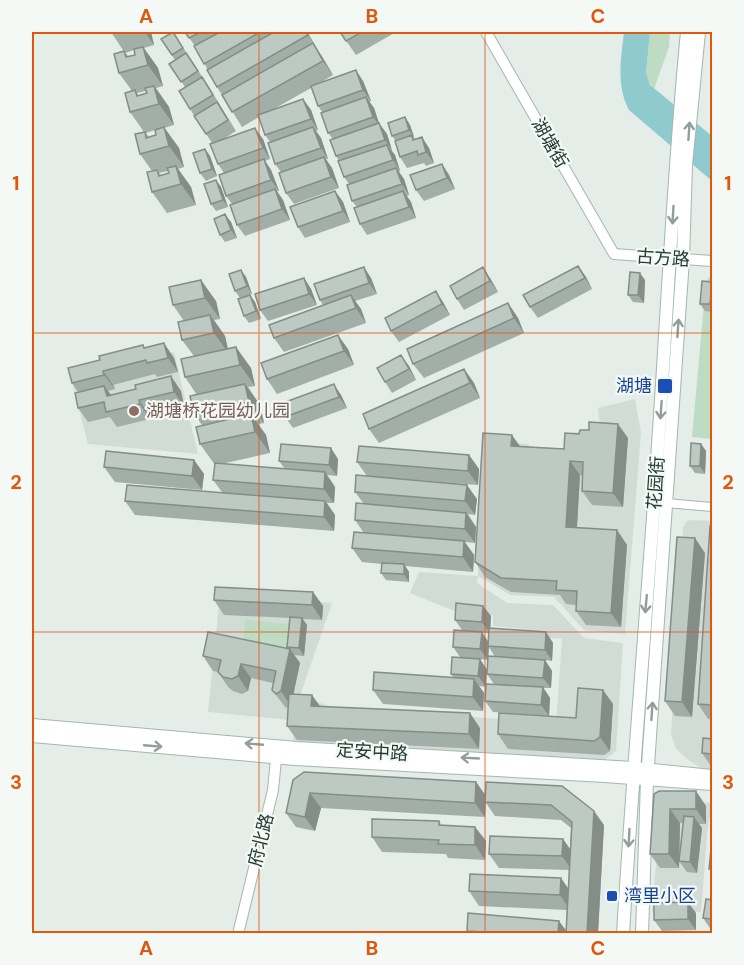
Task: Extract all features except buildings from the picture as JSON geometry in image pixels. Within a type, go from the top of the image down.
[{"type":"main road","name":"花园街","points":[[642,933],[647,774],[666,503],[681,161],[686,98],[687,32]]},
{"type":"main road","name":"花园街","points":[[686,98],[699,32]]},
{"type":"main road","name":"花园街","points":[[623,933],[652,535],[677,258]]},
{"type":"main road","name":"定安中路","points":[[32,725],[277,752]]},
{"type":"main road","name":"定安中路","points":[[32,736],[633,774],[712,776]]},
{"type":"main road","name":"定安中路","points":[[647,774],[712,784]]},
{"type":"street","name":"湖塘街","points":[[486,32],[614,254]]},
{"type":"street","name":"古方路","points":[[614,254],[712,261]]},
{"type":"street","points":[[666,503],[712,507]]},
{"type":"street","name":"府北路","points":[[238,933],[267,818],[277,752]]},
{"type":"shaded area","name":"湖塘桥花园幼儿园","points":[[174,352],[198,454],[88,444],[71,378]]},
{"type":"shaded area","points":[[635,399],[641,433],[625,634],[584,630],[554,597],[510,595],[478,576],[483,440],[529,444],[528,454],[571,458],[573,432],[601,434],[598,408]]},
{"type":"shaded area","points":[[690,520],[712,521],[712,771],[704,770],[676,749],[671,734],[683,528]]},
{"type":"shaded area","points":[[419,572],[478,576],[477,583],[507,603],[553,605],[584,638],[623,643],[616,751],[603,761],[293,741],[294,714],[291,720],[208,712],[220,595],[332,603],[300,696],[332,707],[556,723],[562,639],[527,636],[527,629],[493,626],[493,615],[459,613],[410,593]]},
{"type":"shaded area","points":[[681,799],[712,803],[701,912],[652,912],[660,814]]},
{"type":"green space","points":[[650,32],[670,32],[669,47],[654,89],[646,73]]},
{"type":"green space","points":[[711,275],[712,439],[692,437],[706,282]]},
{"type":"green space","points":[[245,620],[291,624],[289,649],[243,645]]},
{"type":"water","points":[[624,32],[650,32],[646,73],[650,85],[712,136],[712,181],[629,110],[621,81]]},
{"type":"place","name":"湖塘","points":[[665,386]]},
{"type":"place","name":"湖塘桥花园幼儿园","points":[[134,411]]},
{"type":"place","name":"湾里小区","points":[[612,896]]}]
